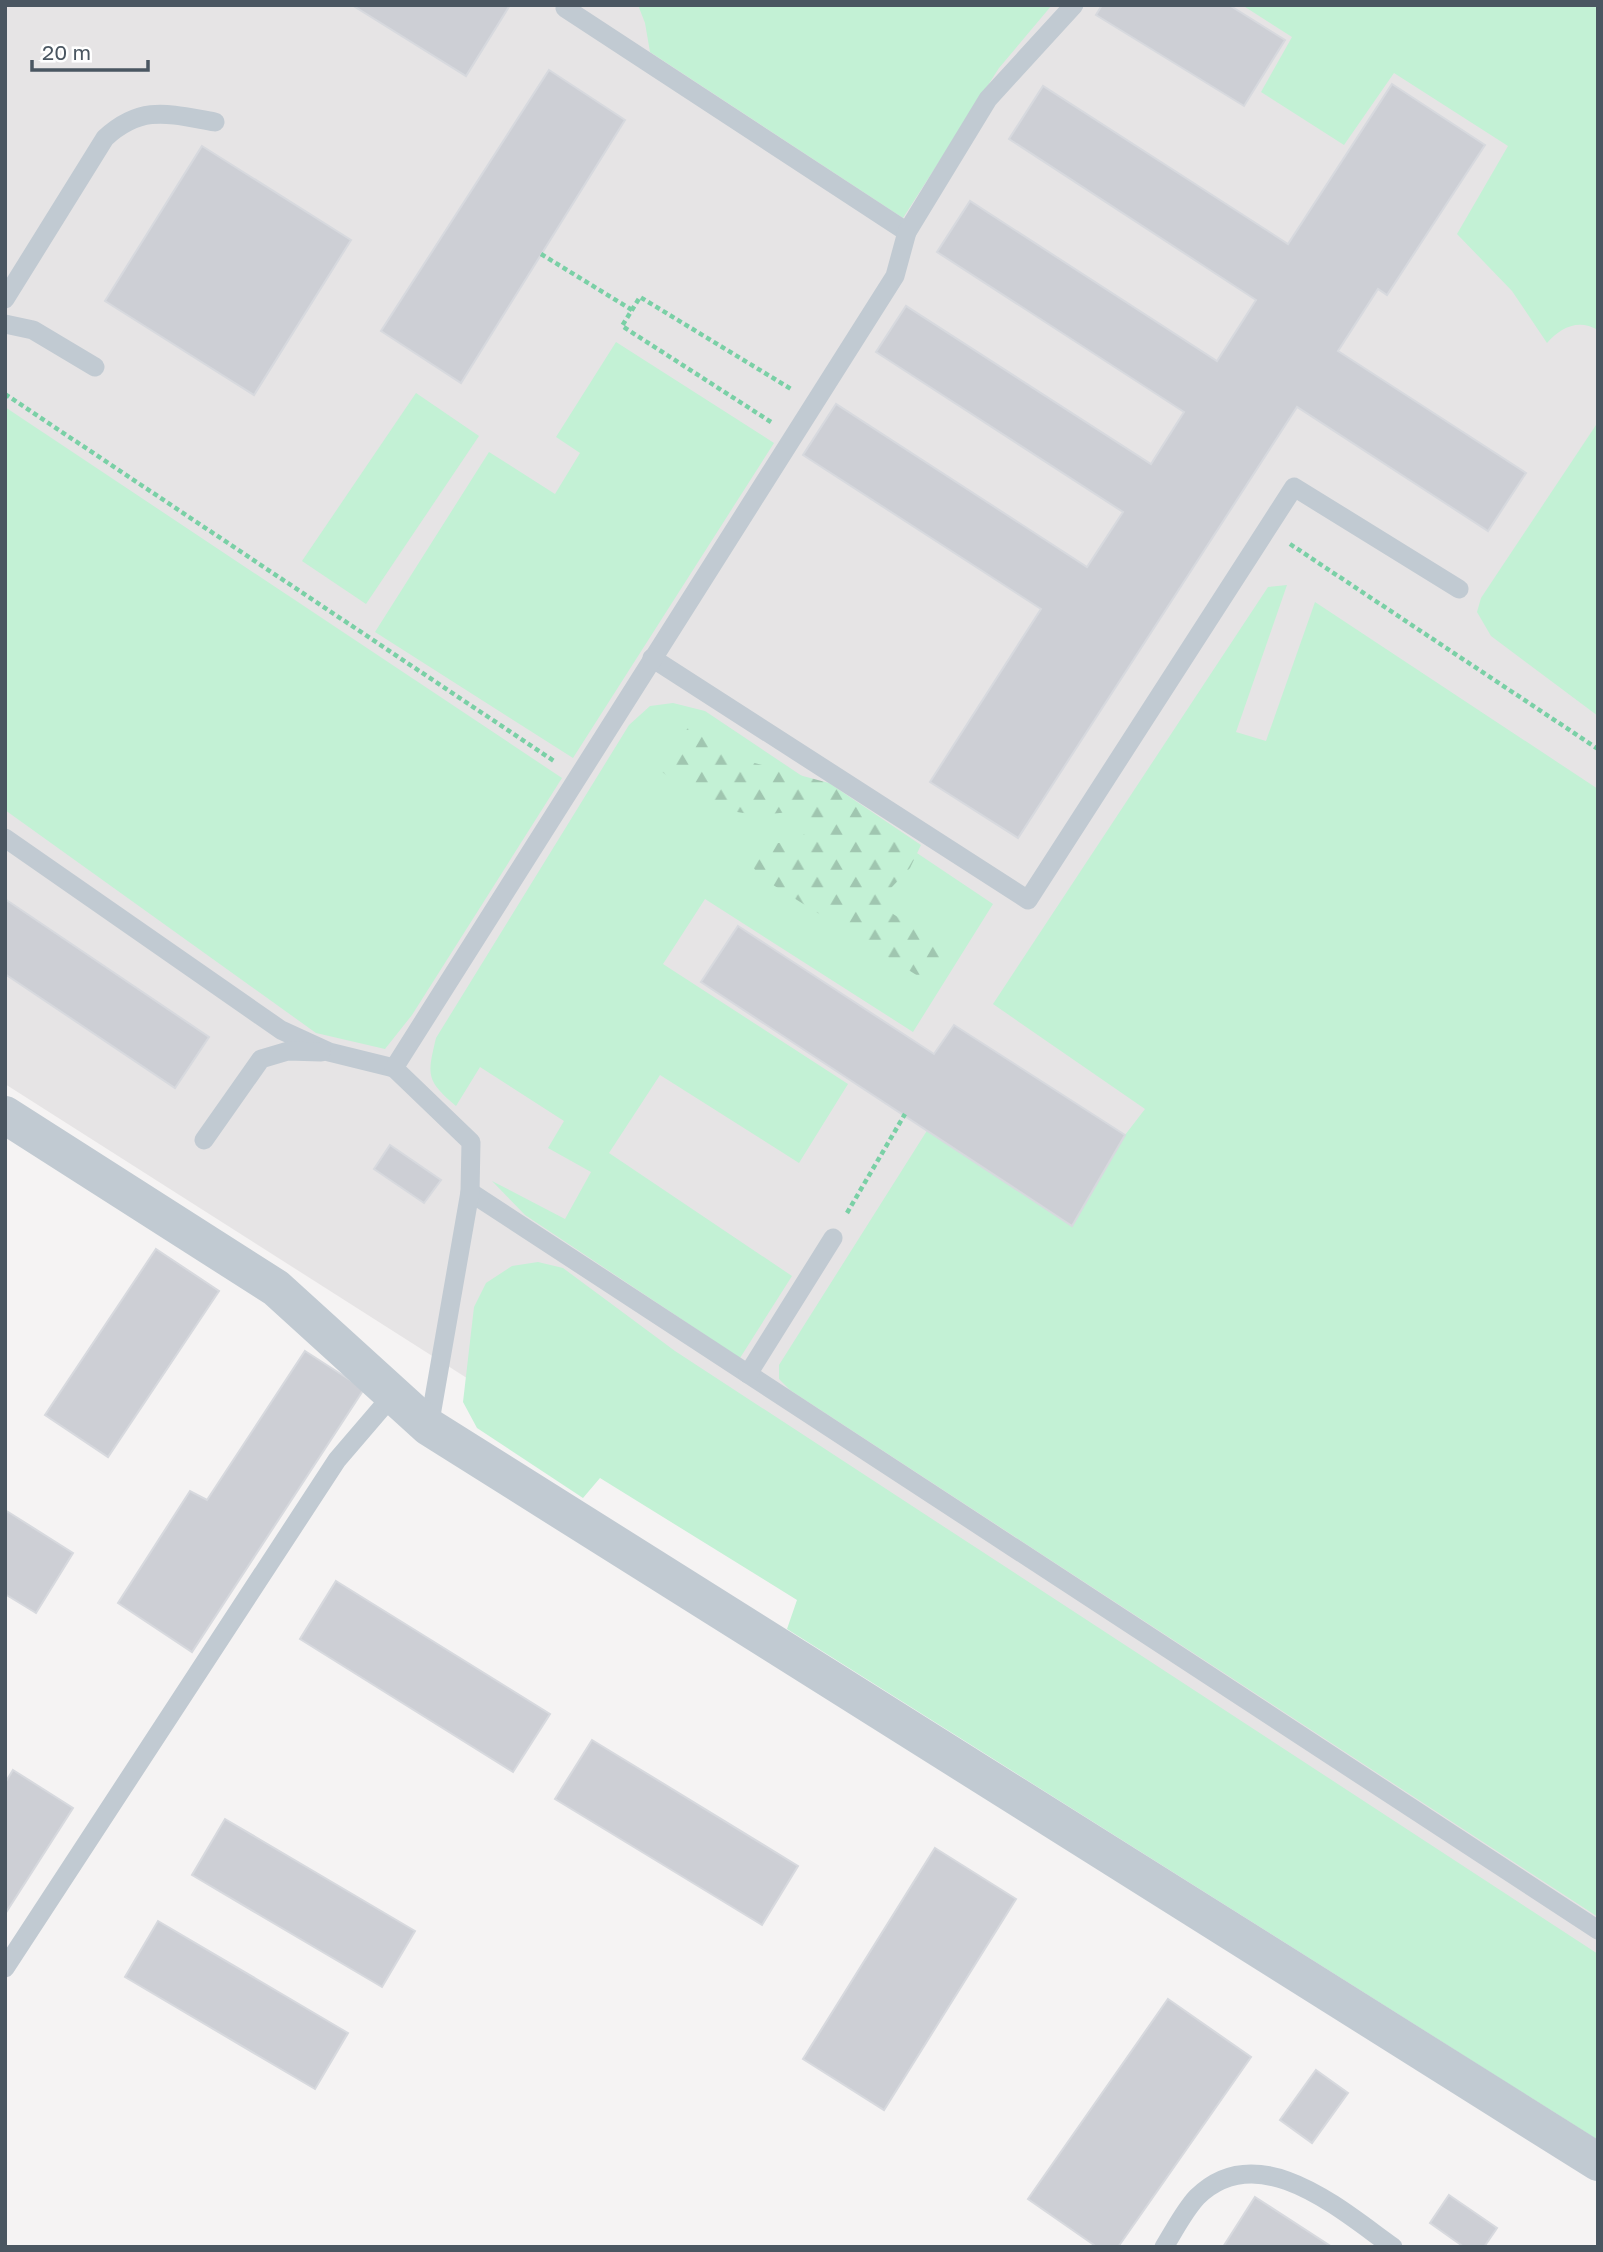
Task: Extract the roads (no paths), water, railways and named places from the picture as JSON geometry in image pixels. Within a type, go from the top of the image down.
[{"type":"street","points":[[5,1115],[276,1288],[417,1414],[1598,2162]]},
{"type":"lane","points":[[394,1068],[895,276],[907,232],[988,99],[1074,5]]},
{"type":"lane","points":[[565,8],[907,232]]},
{"type":"lane","points":[[5,299],[104,138],[124,121],[162,113],[215,122]]},
{"type":"lane","points":[[5,324],[33,330],[95,367]]},
{"type":"lane","points":[[652,658],[1028,900],[1294,488],[1459,589]]},
{"type":"lane","points":[[5,838],[281,1030],[330,1052],[394,1068],[471,1142],[470,1192],[417,1414],[385,1404],[337,1460],[5,1968]]},
{"type":"lane","points":[[204,1140],[261,1059],[288,1051],[330,1052]]},
{"type":"lane","points":[[470,1192],[1598,1930]]},
{"type":"lane","points":[[748,1374],[833,1238]]},
{"type":"lane","points":[[1164,2247],[1197,2197],[1222,2181],[1250,2174],[1282,2178],[1309,2189],[1393,2247]]}]
